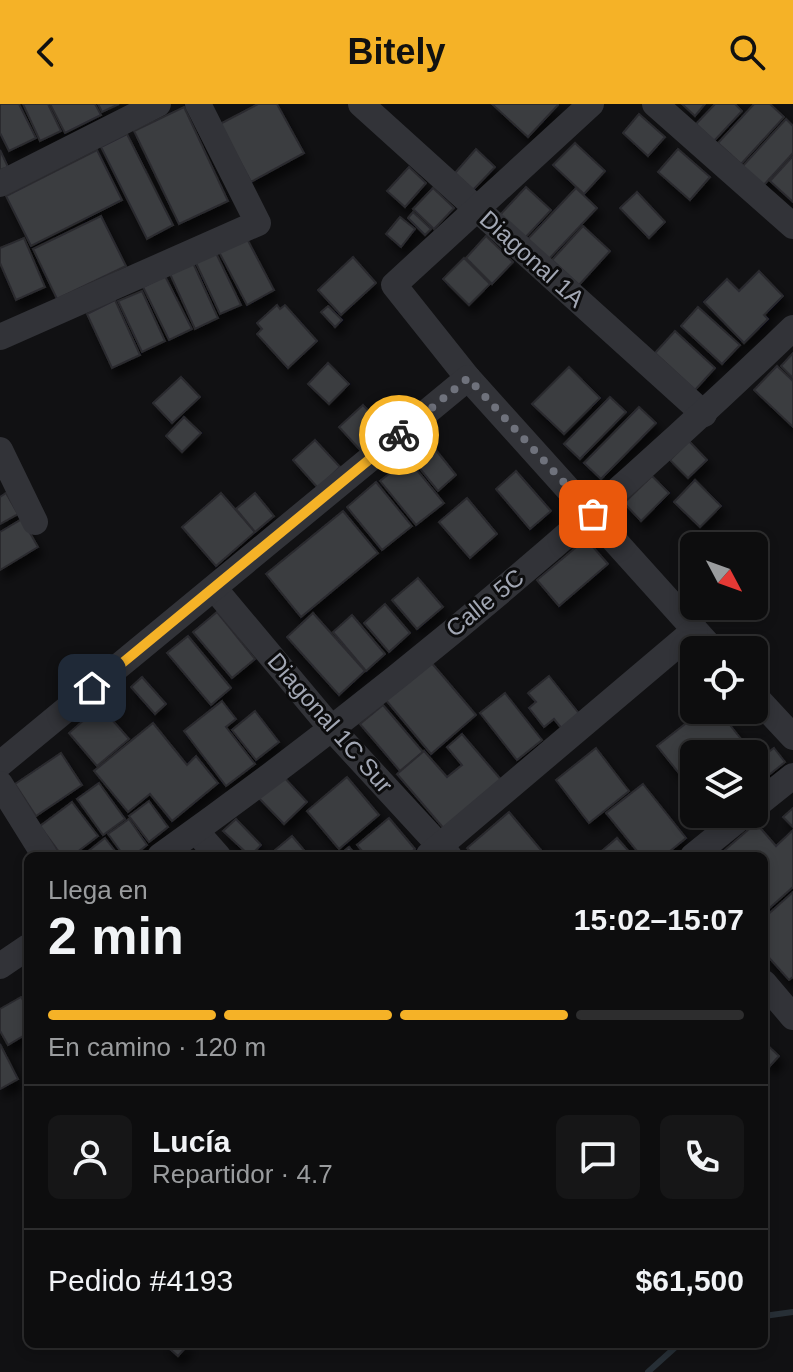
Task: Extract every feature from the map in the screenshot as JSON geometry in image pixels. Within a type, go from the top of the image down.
[{"type":"street","points":[[0,184],[158,104]]},
{"type":"street","points":[[0,337],[258,223],[198,104]]},
{"type":"street","name":"Diagonal 1A","points":[[361,104],[704,414]]},
{"type":"street","points":[[591,104],[394,285],[468,378],[700,636]]},
{"type":"street","points":[[655,104],[793,226]]},
{"type":"street","name":"Calle 5C","points":[[166,852],[332,729],[593,514],[793,328]]},
{"type":"street","points":[[0,764],[468,378]]},
{"type":"street","points":[[0,450],[35,522]]},
{"type":"street","name":"Diagonal 1C Sur","points":[[214,588],[438,852]]},
{"type":"street","points":[[440,852],[695,630]]},
{"type":"street","points":[[768,710],[793,737]]},
{"type":"street","points":[[768,796],[793,776]]},
{"type":"street","points":[[0,784],[42,852]]},
{"type":"street","points":[[698,852],[728,828]]},
{"type":"street","points":[[196,831],[214,852]]},
{"type":"street","points":[[0,966],[24,950]]},
{"type":"street","points":[[768,987],[790,1008]]},
{"type":"building","points":[[0,104],[19,104],[36,138],[9,151],[0,133]]},
{"type":"building","points":[[23,104],[48,104],[61,131],[40,141]]},
{"type":"building","points":[[50,104],[95,104],[101,115],[65,133]]},
{"type":"building","points":[[98,104],[119,104],[102,112]]},
{"type":"building","points":[[258,104],[277,104],[304,153],[251,182],[220,124]]},
{"type":"building","points":[[492,104],[557,104],[558,105],[528,137]]},
{"type":"building","points":[[682,104],[705,104],[695,116]]},
{"type":"building","points":[[715,104],[735,104],[742,111],[714,141],[696,124]]},
{"type":"building","points":[[754,104],[770,104],[784,117],[741,164],[718,143]]},
{"type":"building","points":[[184,107],[228,201],[179,224],[134,131]]},
{"type":"building","points":[[639,114],[665,137],[648,156],[623,133]]},
{"type":"building","points":[[786,119],[793,126],[793,153],[762,187],[741,168]]},
{"type":"building","points":[[127,134],[173,225],[147,239],[101,147]]},
{"type":"building","points":[[575,143],[605,171],[584,194],[553,165]]},
{"type":"building","points":[[476,149],[495,167],[473,190],[455,173]]},
{"type":"building","points":[[678,149],[710,177],[690,200],[658,172]]},
{"type":"building","points":[[0,150],[8,167],[0,170]]},
{"type":"building","points":[[97,150],[122,200],[31,246],[6,196]]},
{"type":"building","points":[[793,156],[793,202],[770,181]]},
{"type":"building","points":[[409,167],[426,183],[405,207],[387,191]]},
{"type":"building","points":[[526,187],[551,210],[523,240],[499,216]]},
{"type":"building","points":[[433,188],[454,208],[434,229],[413,209]]},
{"type":"building","points":[[576,188],[597,208],[546,262],[525,242]]},
{"type":"building","points":[[637,192],[665,222],[649,238],[620,208]]},
{"type":"building","points":[[413,212],[431,229],[425,235],[408,218]]},
{"type":"building","points":[[101,216],[126,266],[57,299],[33,249]]},
{"type":"building","points":[[400,217],[415,229],[401,247],[386,234]]},
{"type":"building","points":[[583,226],[610,251],[579,285],[552,260]]},
{"type":"building","points":[[245,235],[274,290],[247,305],[218,250]]},
{"type":"building","points":[[486,236],[513,262],[492,284],[466,258]]},
{"type":"building","points":[[24,238],[45,287],[16,300],[0,263],[0,248]]},
{"type":"building","points":[[215,251],[241,305],[220,314],[195,261]]},
{"type":"building","points":[[353,257],[376,283],[341,315],[318,290]]},
{"type":"building","points":[[464,258],[490,284],[469,305],[443,279]]},
{"type":"building","points":[[193,263],[218,318],[195,329],[170,274]]},
{"type":"building","points":[[759,271],[783,296],[764,315],[768,319],[744,343],[704,302],[727,279],[739,291]]},
{"type":"building","points":[[165,276],[192,329],[169,340],[143,287]]},
{"type":"building","points":[[142,291],[165,341],[142,352],[118,301]]},
{"type":"building","points":[[115,300],[140,355],[112,368],[87,314]]},
{"type":"building","points":[[277,305],[280,309],[285,305],[317,341],[288,368],[257,334],[262,329],[257,323]]},
{"type":"building","points":[[328,306],[342,320],[335,327],[321,312]]},
{"type":"building","points":[[698,307],[740,345],[722,364],[681,326]]},
{"type":"building","points":[[675,331],[715,368],[695,390],[655,353]]},
{"type":"building","points":[[793,353],[793,378],[781,366]]},
{"type":"building","points":[[328,363],[349,384],[329,404],[308,384]]},
{"type":"building","points":[[777,366],[793,381],[793,427],[754,390]]},
{"type":"building","points":[[569,367],[600,398],[564,434],[532,404]]},
{"type":"building","points":[[181,377],[200,397],[172,423],[153,403]]},
{"type":"building","points":[[610,397],[626,412],[580,459],[564,444]]},
{"type":"building","points":[[363,405],[386,429],[362,452],[339,427]]},
{"type":"building","points":[[639,407],[656,423],[601,479],[584,463]]},
{"type":"building","points":[[184,417],[201,433],[182,452],[166,436]]},
{"type":"building","points":[[315,440],[340,467],[318,488],[293,460]]},
{"type":"building","points":[[689,441],[707,460],[688,478],[670,460]]},
{"type":"building","points":[[431,444],[456,475],[438,491],[413,460]]},
{"type":"building","points":[[408,459],[444,503],[416,525],[380,481]]},
{"type":"building","points":[[516,471],[551,511],[530,529],[496,489]]},
{"type":"building","points":[[652,476],[669,493],[641,521],[624,503]]},
{"type":"building","points":[[695,480],[721,506],[700,527],[674,502]]},
{"type":"building","points":[[376,482],[412,526],[382,550],[347,507]]},
{"type":"building","points":[[6,493],[18,514],[0,524],[0,497]]},
{"type":"building","points":[[221,493],[255,532],[216,566],[182,527]]},
{"type":"building","points":[[255,493],[274,516],[255,532],[236,509]]},
{"type":"building","points":[[467,498],[497,534],[470,558],[439,522]]},
{"type":"building","points":[[343,511],[378,553],[301,617],[266,574]]},
{"type":"building","points":[[22,519],[38,547],[0,570],[0,532]]},
{"type":"building","points":[[586,539],[608,564],[559,606],[537,580]]},
{"type":"building","points":[[418,578],[443,607],[417,629],[392,600]]},
{"type":"building","points":[[385,604],[410,633],[389,652],[364,623]]},
{"type":"building","points":[[217,612],[255,659],[232,678],[193,632]]},
{"type":"building","points":[[313,613],[365,671],[339,695],[287,637]]},
{"type":"building","points":[[352,615],[385,654],[366,671],[333,632]]},
{"type":"building","points":[[188,636],[231,688],[211,705],[167,653]]},
{"type":"building","points":[[430,661],[476,715],[431,754],[385,699]]},
{"type":"building","points":[[549,676],[581,716],[563,730],[554,719],[544,727],[529,708],[536,702],[528,693]]},
{"type":"building","points":[[142,677],[166,704],[155,714],[131,687]]},
{"type":"building","points":[[505,693],[542,740],[517,760],[480,713]]},
{"type":"building","points":[[222,701],[236,719],[226,727],[255,764],[226,786],[184,731]]},
{"type":"building","points":[[383,705],[423,752],[400,771],[360,724]]},
{"type":"building","points":[[100,706],[129,739],[97,766],[69,733]]},
{"type":"building","points":[[255,711],[279,742],[256,760],[232,730]]},
{"type":"building","points":[[153,723],[187,765],[196,756],[218,783],[172,821],[150,794],[128,812],[94,771]]},
{"type":"building","points":[[685,724],[729,724],[742,740],[680,740],[680,775],[657,746]]},
{"type":"building","points":[[462,734],[503,782],[446,831],[397,774],[424,751],[447,777],[462,765],[447,747]]},
{"type":"building","points":[[596,748],[629,791],[589,823],[556,780]]},
{"type":"building","points":[[774,748],[785,762],[768,776],[768,752]]},
{"type":"building","points":[[61,753],[82,785],[36,816],[15,784]]},
{"type":"building","points":[[281,774],[307,802],[284,824],[257,796]]},
{"type":"building","points":[[347,777],[379,815],[339,849],[307,811]]},
{"type":"building","points":[[99,783],[125,819],[103,835],[77,799]]},
{"type":"building","points":[[643,784],[686,838],[669,852],[638,852],[606,813]]},
{"type":"building","points":[[149,801],[168,827],[149,842],[129,816]]},
{"type":"building","points":[[72,802],[98,836],[77,852],[59,852],[40,826]]},
{"type":"building","points":[[793,808],[793,827],[783,817]]},
{"type":"building","points":[[509,812],[543,852],[470,852],[467,848]]},
{"type":"building","points":[[389,818],[415,849],[412,852],[363,852],[357,845]]},
{"type":"building","points":[[129,819],[147,845],[138,852],[121,852],[108,834]]},
{"type":"building","points":[[236,819],[261,845],[254,852],[246,852],[223,831]]},
{"type":"building","points":[[750,828],[760,828],[776,846],[793,830],[793,887],[768,909],[768,852],[725,850]]},
{"type":"building","points":[[292,836],[306,852],[273,852]]},
{"type":"building","points":[[105,838],[116,852],[87,852]]},
{"type":"building","points":[[617,838],[629,852],[601,852]]},
{"type":"building","points":[[793,892],[793,977],[789,980],[768,956],[768,914]]},
{"type":"building","points":[[21,997],[24,1002],[24,1035],[8,1045],[0,1031],[0,1009]]},
{"type":"building","points":[[0,1044],[18,1079],[0,1089]]},
{"type":"building","points":[[768,1046],[779,1056],[770,1066],[768,1064]]},
{"type":"building","points":[[169,1348],[185,1348],[178,1356]]},
{"type":"waterway","points":[[768,1315],[793,1312]]},
{"type":"waterway","points":[[648,1372],[675,1348]]},
{"type":"way so far","points":[[399,435],[468,378],[593,514]]},
{"type":"route","points":[[92,688],[399,435]]}]
